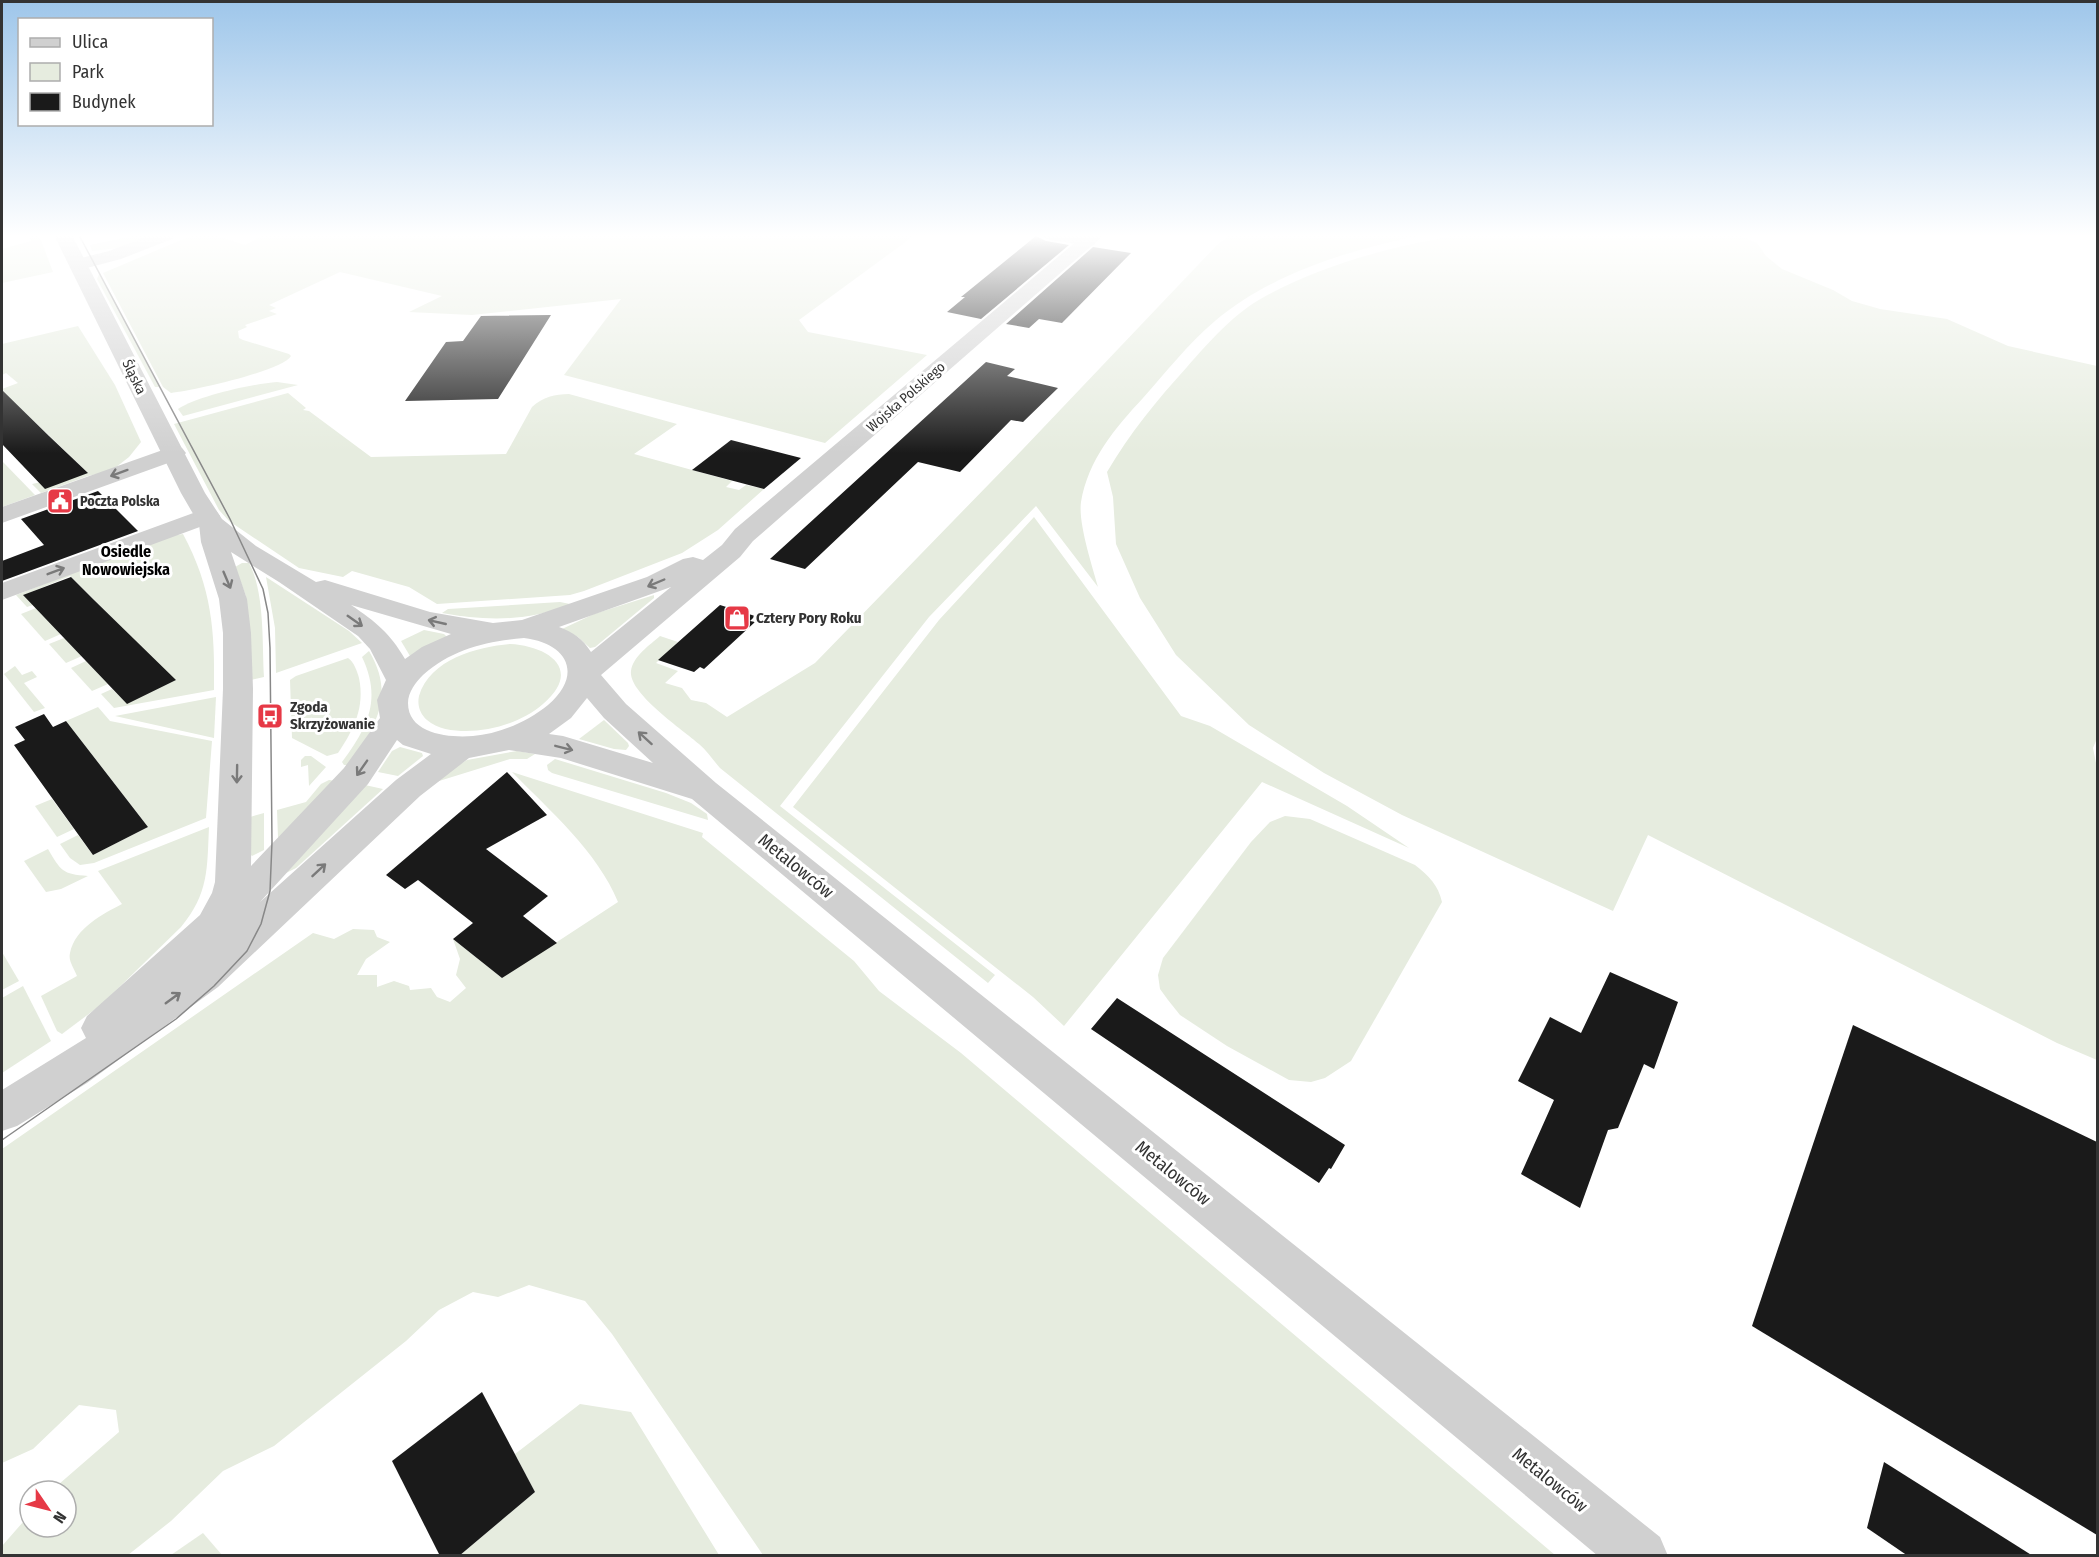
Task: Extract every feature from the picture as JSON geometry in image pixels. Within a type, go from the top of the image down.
[{"type":"street","name":"Śląska","points":[[100,308],[193,493],[209,520],[247,552],[289,576],[368,630],[382,644],[402,681]]},
{"type":"street","name":"Wojska Polskiego","points":[[583,674],[731,551],[744,535],[1010,308]]},
{"type":"street","points":[[2,515],[174,453]]},
{"type":"street","points":[[2,592],[209,520],[216,551],[233,599],[237,633],[236,814],[233,882],[229,897],[200,938]]},
{"type":"street","name":"Wojska Polskiego","points":[[524,629],[657,583],[744,535]]},
{"type":"street","name":"Śląska","points":[[289,576],[427,620],[459,628],[495,631]]},
{"type":"street","points":[[524,629],[549,633],[569,642],[581,657],[583,674],[576,693],[560,711],[535,727],[506,740],[462,747],[430,744],[402,731],[395,720],[392,708],[394,694],[414,667],[441,649],[472,636],[495,631],[524,629]]},
{"type":"street","name":"Metalowców","points":[[583,674],[615,711],[704,791],[1641,1556]]},
{"type":"street","points":[[2,1104],[74,1052],[200,938],[272,868],[356,776],[395,720]]},
{"type":"street","points":[[506,740],[563,747],[704,791]]},
{"type":"street","points":[[2,1112],[72,1070],[204,976],[408,788],[462,747]]},
{"type":"green space","points":[[112,308],[118,308],[159,387],[155,387]]},
{"type":"green space","points":[[121,308],[276,308],[269,311],[277,314],[245,325],[247,327],[238,331],[239,338],[289,354],[291,356],[284,362],[255,374],[197,388],[171,393],[163,387]]},
{"type":"green space","points":[[418,308],[540,308],[472,315],[409,312]]},
{"type":"green space","points":[[615,308],[816,308],[799,320],[808,332],[927,355],[825,443],[564,375]]},
{"type":"green space","points":[[1157,308],[1232,308],[1186,349],[1122,421],[1096,459],[1085,487],[1081,511],[1086,544],[1098,587],[1036,506],[929,617],[780,806],[995,975],[988,983],[720,768],[702,747],[647,700],[632,680],[631,671],[642,651],[660,636],[678,642],[656,663],[678,671],[665,683],[682,688],[691,700],[706,703],[727,717],[815,663]]},
{"type":"green space","points":[[1248,308],[1875,308],[1947,319],[2008,346],[2097,366],[2098,736],[2093,748],[2098,773],[2097,1060],[2057,1043],[1648,835],[1613,911],[1402,815],[1324,773],[1249,725],[1176,655],[1140,598],[1116,544],[1113,497],[1107,472],[1155,404],[1204,347]]},
{"type":"green space","points":[[78,326],[115,385],[141,442],[129,457],[111,471],[88,476],[41,493],[32,484],[87,472],[14,402],[8,402],[2,396],[2,389],[18,383],[6,373],[2,375],[2,344]]},
{"type":"green space","points":[[277,382],[298,385],[183,416],[178,409],[226,391]]},
{"type":"green space","points":[[288,393],[306,408],[303,410],[309,411],[371,457],[506,454],[532,407],[549,397],[569,394],[677,424],[634,454],[732,481],[726,487],[739,490],[746,485],[764,489],[718,530],[682,553],[584,591],[570,595],[437,604],[409,587],[352,571],[343,577],[299,568],[229,521],[219,510],[174,424]]},
{"type":"green space","points":[[2,461],[35,495],[2,507]]},
{"type":"green space","points":[[1034,517],[1181,716],[1210,726],[1347,806],[1409,848],[1262,782],[1064,1026],[1033,997],[793,807],[939,620]]},
{"type":"green space","points":[[183,534],[200,573],[210,610],[214,648],[214,690],[114,708],[101,694],[112,689],[127,703],[175,680],[70,576],[24,595],[33,605],[27,607],[16,595],[165,537]]},
{"type":"green space","points":[[242,563],[249,563],[254,575],[262,618],[264,677],[251,680],[246,596],[235,567]]},
{"type":"green space","points":[[266,577],[349,631],[362,643],[276,673],[275,628]]},
{"type":"green space","points":[[654,595],[654,598],[595,647],[590,648],[578,637],[562,629],[594,614]]},
{"type":"green space","points":[[560,602],[570,604],[523,617],[474,618],[442,613],[448,609]]},
{"type":"green space","points":[[36,608],[61,634],[45,641],[21,614]]},
{"type":"green space","points":[[424,630],[444,634],[447,637],[410,656],[401,641]]},
{"type":"green space","points":[[64,638],[82,656],[66,663],[49,644]]},
{"type":"green space","points":[[510,644],[537,649],[556,662],[560,671],[560,681],[555,692],[543,704],[517,720],[476,731],[445,729],[435,726],[425,718],[418,699],[425,683],[433,673],[456,657],[483,648]]},
{"type":"green space","points":[[369,651],[381,682],[379,710],[374,724],[350,765],[344,765],[342,762],[359,737],[369,712],[371,686],[362,657]]},
{"type":"green space","points":[[348,658],[354,664],[359,678],[359,708],[349,735],[338,753],[327,756],[292,738],[290,680]]},
{"type":"green space","points":[[86,661],[108,684],[92,691],[71,668]]},
{"type":"green space","points":[[15,666],[22,675],[32,671],[37,677],[24,683],[45,708],[34,712],[4,674]]},
{"type":"green space","points":[[216,697],[214,738],[115,716]]},
{"type":"green space","points":[[98,707],[110,721],[212,741],[206,818],[94,863],[80,865],[70,858],[60,844],[78,835],[93,855],[148,827],[66,721]]},
{"type":"green space","points":[[604,720],[628,743],[626,750],[579,739]]},
{"type":"green space","points":[[400,747],[422,753],[423,756],[398,776],[378,772],[392,751]]},
{"type":"green space","points":[[517,751],[535,754],[527,759],[510,759],[423,786],[467,760]]},
{"type":"green space","points":[[305,756],[311,756],[326,767],[309,786],[308,765],[301,767],[301,760]]},
{"type":"green space","points":[[555,759],[666,793],[691,803],[707,814],[708,820],[552,773],[548,770],[547,765]]},
{"type":"green space","points":[[512,772],[703,833],[702,837],[854,961],[879,991],[961,1053],[1555,1555],[763,1555],[612,1334],[585,1301],[529,1285],[498,1297],[473,1292],[439,1310],[406,1341],[274,1446],[223,1471],[171,1521],[128,1555],[2,1555],[2,1546],[18,1528],[18,1539],[78,1539],[78,1479],[65,1479],[119,1432],[116,1410],[79,1405],[33,1449],[2,1463],[2,1149],[313,933],[334,939],[353,929],[374,930],[377,937],[390,942],[366,959],[357,975],[377,975],[377,987],[394,981],[409,986],[410,990],[431,988],[437,997],[450,1002],[466,988],[456,975],[460,959],[453,939],[502,978],[618,902],[598,866],[557,817]]},
{"type":"green space","points":[[329,780],[337,781],[278,838],[277,810],[306,802],[321,784]]},
{"type":"green space","points":[[365,785],[383,789],[296,868],[286,873]]},
{"type":"green space","points":[[52,799],[74,829],[57,837],[35,806]]},
{"type":"green space","points":[[264,813],[264,850],[252,856],[250,854],[250,817]]},
{"type":"green space","points":[[1285,816],[1310,819],[1415,865],[1432,881],[1442,902],[1351,1061],[1325,1078],[1311,1082],[1289,1080],[1227,1046],[1180,1015],[1160,989],[1158,975],[1163,958],[1251,842],[1270,822]]},
{"type":"green space","points":[[209,827],[205,880],[190,915],[181,927],[102,1004],[62,1034],[57,1031],[41,996],[77,976],[70,956],[78,936],[91,923],[122,904],[98,871]]},
{"type":"green space","points":[[48,849],[63,870],[88,876],[61,889],[46,892],[24,861]]},
{"type":"green space","points":[[2,952],[19,981],[2,990]]},
{"type":"green space","points":[[23,986],[51,1041],[2,1073],[2,998]]},
{"type":"green space","points":[[580,1404],[631,1412],[719,1555],[459,1556],[535,1492],[515,1454]]},
{"type":"green space","points":[[203,1533],[222,1555],[171,1555]]},
{"type":"building","points":[[952,308],[994,308],[981,319],[947,312]]},
{"type":"building","points":[[1024,308],[1077,308],[1062,323],[1039,319],[1029,328],[1006,324]]},
{"type":"building","points":[[551,315],[498,399],[405,401],[446,342],[463,341],[481,316]]},
{"type":"building","points":[[986,362],[1015,369],[1007,376],[1058,388],[1023,422],[1011,420],[960,472],[918,462],[805,569],[770,559]]},
{"type":"building","points":[[2,390],[88,473],[45,489],[2,444]]},
{"type":"building","points":[[731,440],[801,458],[764,489],[692,470]]},
{"type":"building","points":[[98,491],[138,531],[2,581],[2,561],[44,545],[21,519]]},
{"type":"building","points":[[71,577],[176,680],[127,704],[23,595]]},
{"type":"building","points":[[720,605],[755,616],[750,621],[755,622],[704,669],[700,667],[694,672],[658,660]]},
{"type":"building","points":[[44,714],[53,727],[66,721],[148,827],[93,855],[14,745],[25,740],[15,727]]},
{"type":"building","points":[[507,772],[547,815],[486,849],[548,896],[523,916],[557,943],[502,978],[453,939],[473,923],[418,880],[405,889],[386,875]]},
{"type":"building","points":[[1610,972],[1678,1002],[1654,1069],[1644,1064],[1618,1128],[1608,1130],[1580,1208],[1521,1174],[1554,1100],[1518,1081],[1550,1017],[1581,1033]]},
{"type":"building","points":[[1117,998],[1345,1145],[1331,1169],[1329,1168],[1319,1183],[1091,1029]]},
{"type":"building","points":[[1853,1025],[2097,1142],[2097,1535],[1752,1326]]},
{"type":"building","points":[[482,1392],[535,1492],[459,1556],[440,1556],[392,1461]]},
{"type":"building","points":[[1884,1462],[2033,1556],[1908,1556],[1867,1528]]},
{"type":"tram line","points":[[2,1140],[176,1019],[214,986],[247,951],[261,924],[270,891],[272,842],[270,648],[268,613],[263,589],[230,519],[118,308]]},
{"type":"place","name":"Poczta Polska","points":[[60,501]]},
{"type":"place","name":"Cztery Pory Roku","points":[[737,618]]},
{"type":"place","name":"Zgoda Skrzyżowanie","points":[[270,716]]},
{"type":"district","name":"Osiedle Nowowiejska","points":[[126,560]]}]
